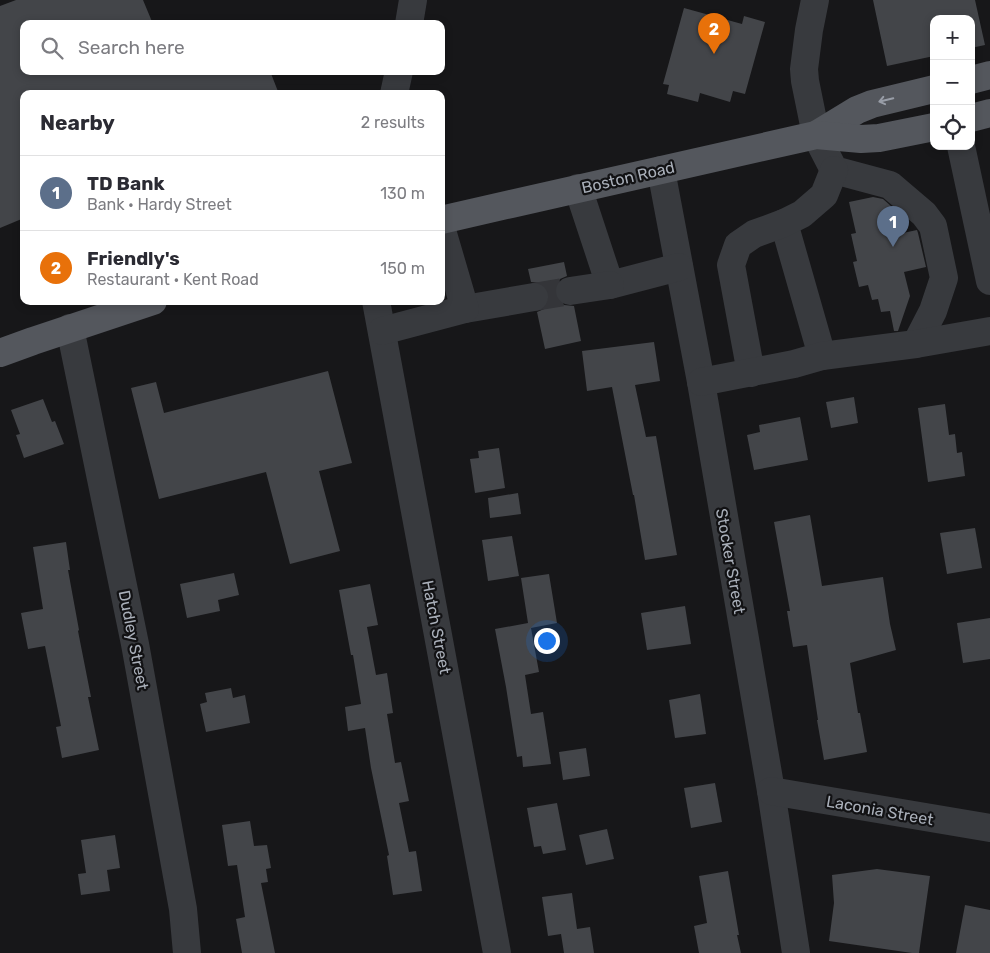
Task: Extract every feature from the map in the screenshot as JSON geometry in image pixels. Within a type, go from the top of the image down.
[{"type":"main road","points":[[975,79],[990,75]]},
{"type":"main road","name":"Boston Road","points":[[816,136],[857,110],[872,104],[930,90]]},
{"type":"main road","points":[[975,117],[990,113]]},
{"type":"main road","name":"Boston Road","points":[[445,219],[816,136],[861,140],[930,128]]},
{"type":"main road","points":[[0,353],[141,305]]},
{"type":"street","points":[[409,20],[413,0]]},
{"type":"street","points":[[815,0],[804,69],[816,136],[834,170],[890,185],[924,214],[933,226],[944,278],[933,311],[916,344]]},
{"type":"street","points":[[395,90],[398,75]]},
{"type":"street","points":[[963,150],[990,281]]},
{"type":"street","name":"Stocker Street","points":[[661,170],[771,791],[796,953]]},
{"type":"street","points":[[751,373],[731,265],[738,245],[754,234],[802,214],[824,195],[834,170]]},
{"type":"street","points":[[578,188],[610,285]]},
{"type":"street","points":[[784,223],[822,356]]},
{"type":"street","points":[[445,240],[465,308]]},
{"type":"street","points":[[570,291],[610,285],[679,267]]},
{"type":"street","points":[[382,331],[465,308],[534,296]]},
{"type":"street","name":"Hatch Street","points":[[377,305],[497,953]]},
{"type":"street","name":"Dudley Street","points":[[70,328],[137,654],[183,909],[187,953]]},
{"type":"street","points":[[700,382],[794,364],[822,356],[916,344],[990,331]]},
{"type":"street","name":"Laconia Street","points":[[771,791],[990,828]]},
{"type":"building","points":[[16,0],[143,0],[151,20],[20,20],[20,75],[272,75],[277,90],[20,90],[20,220],[0,228],[0,6]]},
{"type":"building","points":[[873,0],[975,0],[985,45],[975,47],[975,15],[930,15],[930,57],[887,66]]},
{"type":"building","points":[[684,8],[742,24],[744,16],[765,22],[745,94],[733,91],[730,102],[700,93],[698,102],[667,94],[669,85],[663,84]]},
{"type":"building","points":[[873,197],[883,199],[892,207],[898,234],[917,230],[926,267],[904,272],[910,296],[898,331],[894,331],[890,311],[881,312],[878,299],[872,300],[868,285],[859,287],[853,262],[857,261],[851,234],[856,233],[849,202]]},
{"type":"building","points":[[564,262],[567,276],[560,279],[556,285],[555,294],[558,301],[564,305],[574,306],[581,341],[545,349],[537,312],[544,309],[548,303],[549,294],[546,287],[540,283],[531,282],[528,269]]},
{"type":"building","points":[[654,342],[660,381],[635,385],[646,437],[656,436],[677,555],[645,560],[612,387],[587,391],[582,351]]},
{"type":"building","points":[[328,371],[352,463],[319,471],[340,551],[290,564],[266,472],[159,499],[131,388],[156,382],[164,413]]},
{"type":"building","points":[[854,397],[858,423],[831,428],[826,402]]},
{"type":"building","points":[[43,399],[52,422],[55,421],[64,444],[24,458],[16,435],[20,434],[11,410]]},
{"type":"building","points":[[945,404],[949,435],[955,434],[957,453],[962,452],[965,476],[928,482],[918,408]]},
{"type":"building","points":[[800,417],[808,460],[754,470],[747,435],[760,432],[759,425]]},
{"type":"building","points":[[499,448],[505,488],[475,493],[470,459],[479,458],[478,451]]},
{"type":"building","points":[[518,493],[521,514],[490,518],[488,498]]},
{"type":"building","points":[[810,515],[822,586],[883,577],[896,650],[850,663],[858,713],[860,713],[867,752],[824,760],[807,645],[793,647],[787,611],[790,611],[774,522]]},
{"type":"building","points":[[975,528],[982,568],[947,574],[940,533]]},
{"type":"building","points":[[512,536],[519,576],[488,581],[482,540]]},
{"type":"building","points":[[66,542],[70,570],[68,570],[91,697],[88,697],[99,750],[62,758],[56,727],[61,726],[45,646],[28,649],[21,613],[43,609],[33,547]]},
{"type":"building","points":[[234,573],[239,595],[218,600],[220,611],[187,618],[180,584]]},
{"type":"building","points":[[549,574],[557,623],[531,628],[539,672],[525,675],[531,714],[543,712],[551,764],[523,767],[522,756],[517,757],[495,629],[528,623],[521,578]]},
{"type":"building","points":[[370,584],[378,625],[367,627],[376,675],[387,673],[393,713],[387,714],[395,763],[401,762],[409,801],[399,803],[409,852],[416,851],[422,891],[393,895],[387,856],[389,855],[371,768],[365,728],[348,731],[345,707],[361,704],[339,590]]},
{"type":"building","points":[[685,606],[691,644],[647,650],[641,613]]},
{"type":"building","points":[[990,618],[990,659],[963,663],[957,623]]},
{"type":"building","points":[[231,688],[233,698],[245,695],[250,723],[206,732],[200,704],[207,702],[205,693]]},
{"type":"building","points":[[700,694],[706,734],[675,738],[669,700]]},
{"type":"building","points":[[586,748],[590,776],[563,780],[559,752]]},
{"type":"building","points":[[715,783],[722,822],[691,828],[684,788]]},
{"type":"building","points":[[557,803],[566,850],[543,854],[541,846],[534,847],[527,808]]},
{"type":"building","points":[[250,821],[254,846],[267,845],[271,868],[266,869],[268,882],[261,883],[275,953],[242,953],[236,919],[245,917],[237,865],[228,866],[222,825]]},
{"type":"building","points":[[607,829],[614,859],[586,865],[579,835]]},
{"type":"building","points":[[115,835],[120,868],[107,870],[110,891],[81,895],[78,874],[86,873],[81,840]]},
{"type":"building","points":[[877,869],[930,876],[919,953],[829,941],[834,903],[832,875]]},
{"type":"building","points":[[728,871],[741,953],[699,953],[694,926],[707,923],[699,876]]},
{"type":"building","points":[[572,893],[577,929],[590,927],[594,953],[564,953],[561,934],[548,936],[542,897]]},
{"type":"building","points":[[965,905],[990,910],[990,953],[956,953]]},
{"type":"tunnel","points":[[534,297],[570,291]]},
{"type":"place","name":"Friendly's","points":[[714,54]]},
{"type":"place","name":"TD Bank","points":[[893,247]]}]
